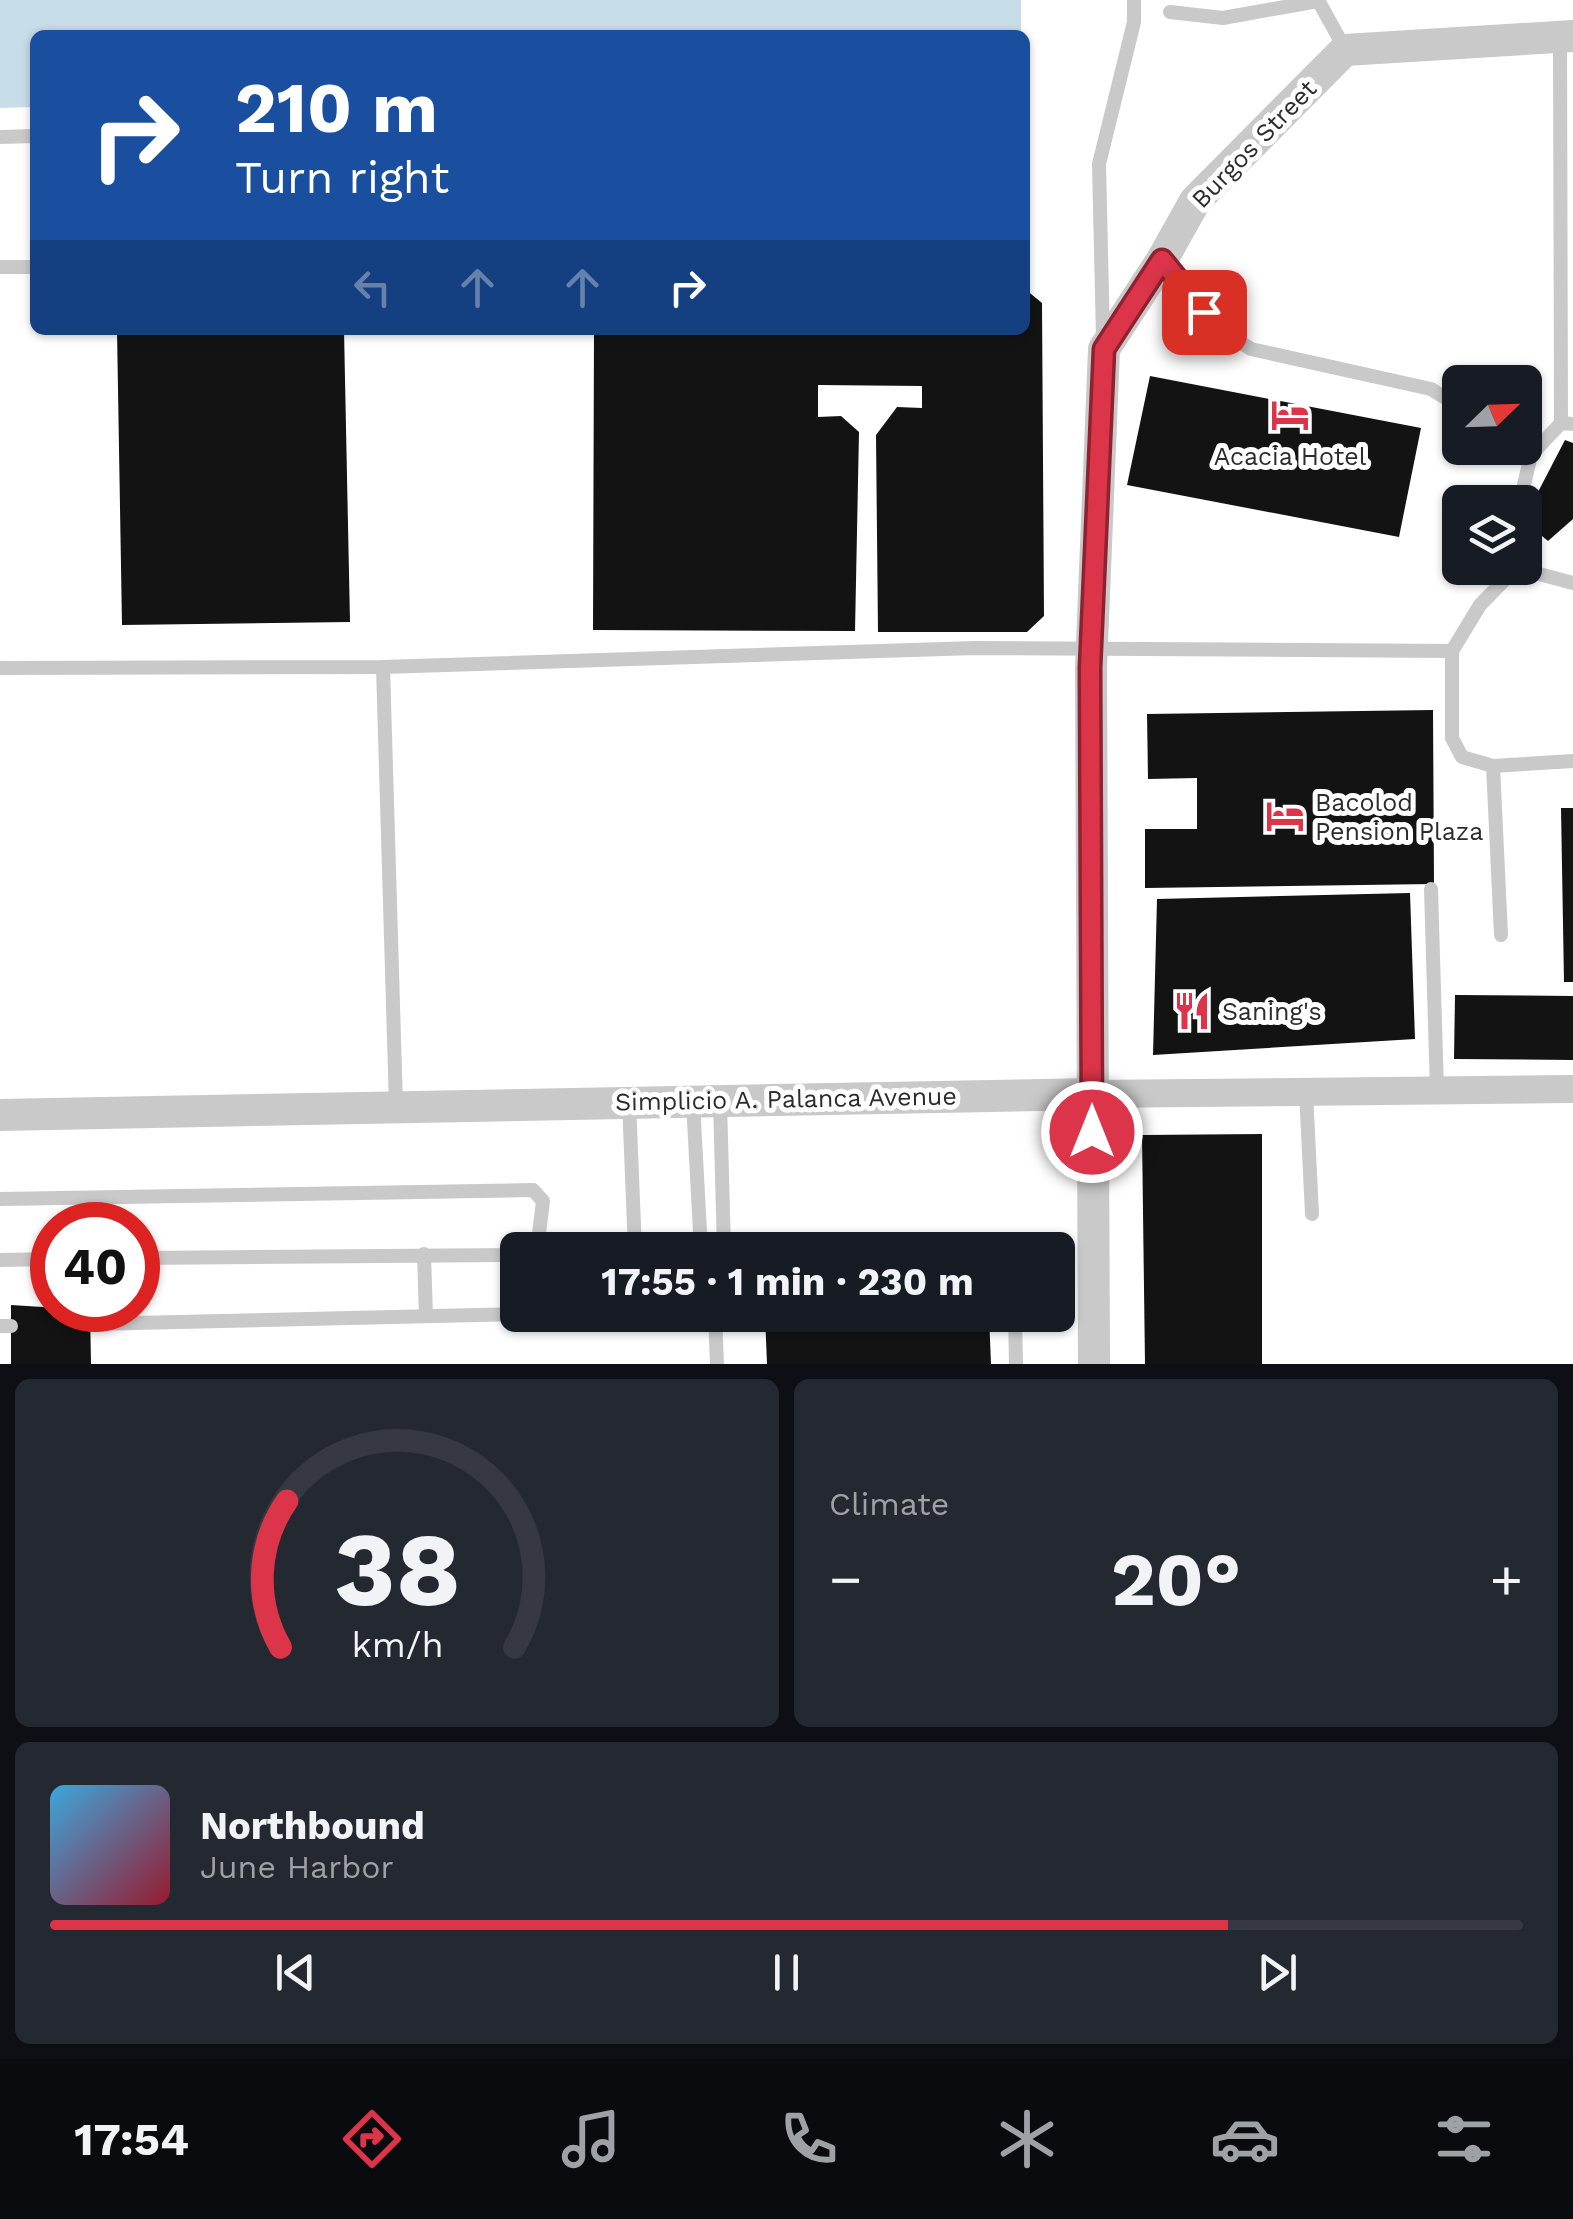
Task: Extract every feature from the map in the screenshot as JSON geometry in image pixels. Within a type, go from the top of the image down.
[{"type":"street","points":[[1346,50],[1566,36]]},
{"type":"street","name":"Burgos Street","points":[[1104,349],[1162,260],[1194,200],[1346,50]]},
{"type":"street","points":[[1094,1364],[1092,648],[1104,349]]},
{"type":"street","name":"Simplicio A. Palanca Avenue","points":[[0,1115],[1573,1088]]},
{"type":"lane","points":[[1104,349],[1099,164],[1134,22],[1134,0]]},
{"type":"lane","points":[[1170,12],[1222,18],[1318,0],[1346,50]]},
{"type":"lane","points":[[1542,440],[1567,423],[1566,36]]},
{"type":"lane","points":[[0,137],[30,136]]},
{"type":"lane","points":[[1162,260],[1223,331],[1251,349],[1431,389],[1442,395]]},
{"type":"lane","points":[[0,267],[30,267]]},
{"type":"lane","points":[[1542,575],[1573,583]]},
{"type":"lane","points":[[1499,585],[1480,605],[1452,652],[1452,738],[1462,757],[1492,766],[1573,762]]},
{"type":"lane","points":[[0,668],[383,667],[904,649],[1452,652]]},
{"type":"lane","points":[[383,667],[396,1108]]},
{"type":"lane","points":[[1492,766],[1501,935]]},
{"type":"lane","points":[[1431,890],[1437,1090]]},
{"type":"lane","points":[[1306,1092],[1312,1214]]},
{"type":"lane","points":[[702,1232],[706,1100]]},
{"type":"lane","points":[[706,1100],[722,1232]]},
{"type":"lane","points":[[629,1102],[634,1232]]},
{"type":"lane","points":[[0,1199],[533,1190],[543,1201],[539,1232]]},
{"type":"lane","points":[[424,1254],[426,1316]]},
{"type":"lane","points":[[160,1258],[500,1255]]},
{"type":"lane","points":[[0,1260],[30,1259]]},
{"type":"lane","points":[[160,1322],[500,1314]]},
{"type":"lane","points":[[716,1332],[717,1364]]},
{"type":"lane","points":[[1015,1332],[1016,1364]]},
{"type":"water","points":[[0,0],[1021,0],[1021,30],[30,30],[30,107],[0,108]]},
{"type":"building","points":[[1030,293],[1042,303],[1044,616],[1027,632],[878,632],[876,435],[897,407],[922,408],[922,386],[818,385],[818,417],[841,416],[859,432],[855,631],[593,630],[594,335],[1030,335]]},
{"type":"building","points":[[117,335],[344,335],[350,622],[122,625]]},
{"type":"building","points":[[1150,376],[1421,428],[1399,537],[1127,485]]},
{"type":"building","points":[[1565,440],[1573,443],[1573,519],[1548,541],[1542,536],[1542,485]]},
{"type":"building","points":[[1433,710],[1434,884],[1145,888],[1145,829],[1197,829],[1197,778],[1148,779],[1147,714]]},
{"type":"building","points":[[1561,808],[1573,808],[1573,982],[1564,982]]},
{"type":"building","points":[[1410,893],[1415,1039],[1153,1055],[1157,899]]},
{"type":"building","points":[[1455,995],[1573,996],[1573,1060],[1454,1059]]},
{"type":"building","points":[[1262,1134],[1262,1364],[1145,1364],[1142,1135]]},
{"type":"building","points":[[11,1305],[30,1306],[30,1332],[90,1332],[91,1364],[11,1364]]},
{"type":"building","points":[[766,1332],[990,1332],[991,1364],[767,1364]]},
{"type":"place","name":"Acacia Hotel","points":[[1290,415]]},
{"type":"place","name":"Bacolod Pension Plaza","points":[[1285,816]]},
{"type":"place","name":"Saning's","points":[[1192,1011]]},
{"type":"route","points":[[1092,1132],[1090,668],[1104,349],[1162,260],[1204,312]]}]
